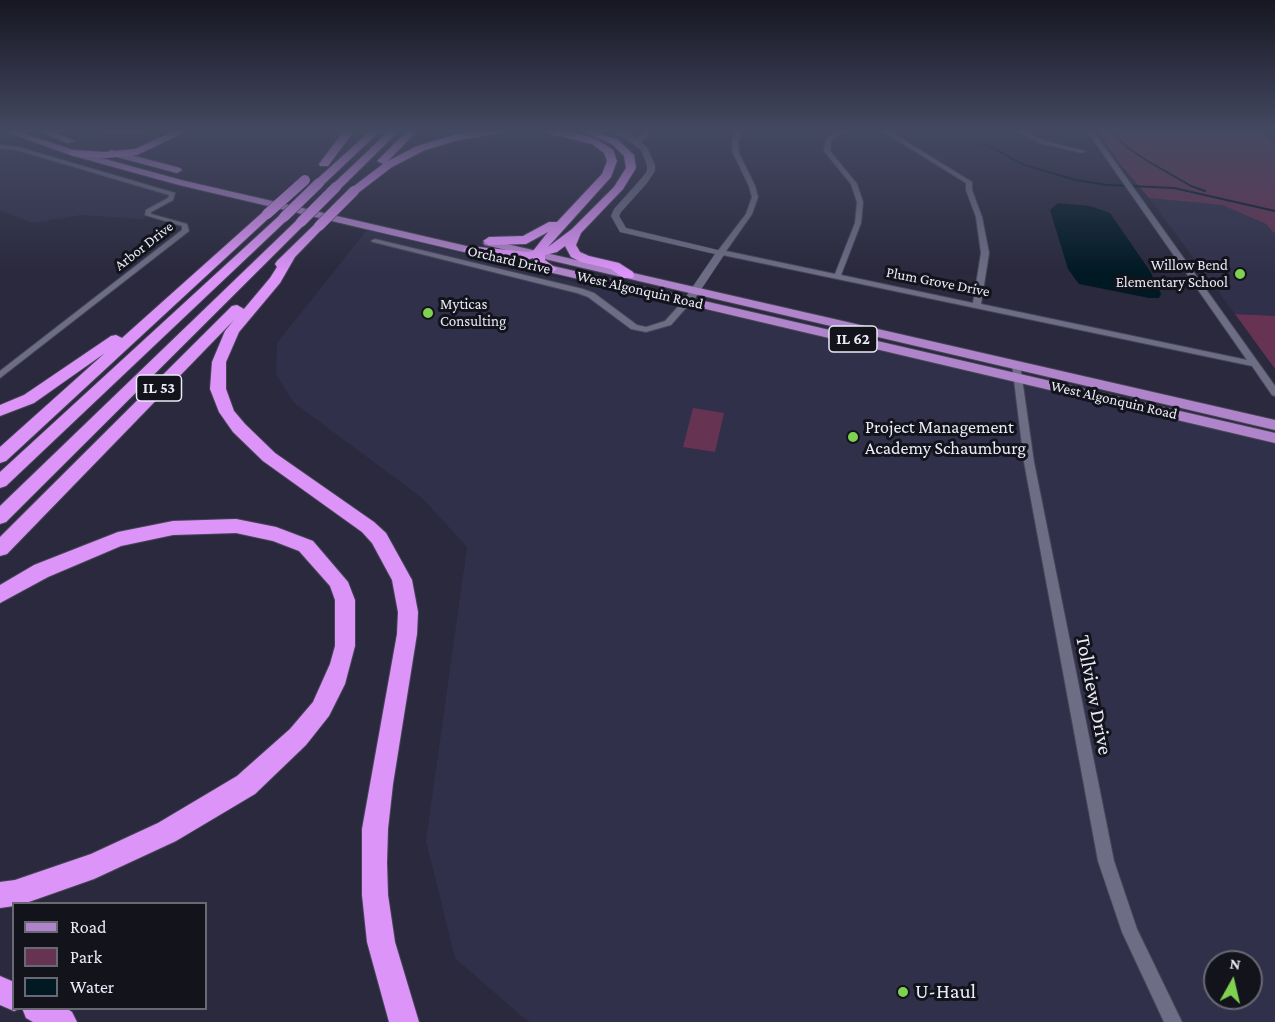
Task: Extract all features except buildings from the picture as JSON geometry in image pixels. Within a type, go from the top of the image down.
[{"type":"highway","points":[[0,457],[307,179]]},
{"type":"highway","name":"IL 53","points":[[0,482],[324,179]]},
{"type":"highway","name":"IL 53","points":[[0,517],[345,179]]},
{"type":"highway","name":"IL 53","points":[[0,549],[366,179]]},
{"type":"highway","points":[[354,191],[370,179]]},
{"type":"highway","points":[[551,269],[539,261],[539,249],[603,179]]},
{"type":"highway","points":[[473,245],[527,256],[558,246],[576,232],[618,189],[624,179]]},
{"type":"highway","points":[[473,245],[513,242],[531,238],[545,230],[572,205],[591,192]]},
{"type":"highway","points":[[576,232],[570,245],[575,254],[585,259],[615,266],[628,275]]},
{"type":"highway","points":[[290,255],[275,280],[232,331],[219,362],[218,389],[227,412],[239,428],[269,457],[368,527],[379,538],[402,580],[408,612],[407,634],[381,784],[375,829],[374,863],[375,895],[381,942],[404,1022]]},
{"type":"highway","points":[[0,411],[29,399],[179,294]]},
{"type":"highway","points":[[0,596],[41,571],[118,539],[173,528],[236,526],[276,534],[306,546],[338,582],[345,600],[345,646],[334,684],[321,709],[298,737],[246,785],[167,832],[94,866],[15,893],[0,895]]},
{"type":"highway","points":[[40,1010],[62,1022]]},
{"type":"main road","name":"West Algonquin Road","points":[[173,179],[473,245]]},
{"type":"main road","name":"West Algonquin Road","points":[[214,179],[473,245],[551,269],[692,295],[1017,371],[1275,425]]},
{"type":"main road","name":"West Algonquin Road","points":[[538,254],[628,275],[692,295]]},
{"type":"main road","name":"West Algonquin Road","points":[[1017,371],[1275,438]]},
{"type":"street","name":"Arbor Drive","points":[[0,375],[186,231],[184,225],[148,215],[148,211],[171,199],[173,194],[121,179]]},
{"type":"street","name":"Plum Grove Drive","points":[[646,179],[617,211],[615,216],[624,230],[1254,364]]},
{"type":"street","points":[[692,295],[720,252],[749,214],[755,197],[748,179]]},
{"type":"street","points":[[837,277],[858,223],[860,202],[854,184],[850,179]]},
{"type":"street","points":[[964,179],[969,182],[969,190],[979,217],[985,253],[976,305]]},
{"type":"street","points":[[1124,179],[1275,393]]},
{"type":"street","name":"Orchard Drive","points":[[375,241],[580,291],[591,295],[634,327],[646,330],[668,323],[692,295]]},
{"type":"street","name":"Tollview Drive","points":[[1017,371],[1029,462],[1107,861],[1130,932],[1173,1022]]},
{"type":"shaded area","points":[[0,179],[121,179],[173,194],[171,199],[149,211],[143,219],[80,215],[32,223],[0,210]]},
{"type":"shaded area","name":"Willow Bend Elementary School","points":[[1149,198],[1222,205],[1266,224],[1275,234],[1275,316],[1235,314]]},
{"type":"shaded area","points":[[367,230],[664,304],[713,312],[958,366],[1275,443],[1275,1022],[530,1022],[455,958],[426,841],[467,547],[422,498],[293,402],[276,374],[277,343]]},
{"type":"green space","points":[[1133,179],[1275,179],[1275,234],[1266,224],[1222,205],[1149,198]]},
{"type":"green space","points":[[1235,314],[1275,316],[1275,369]]},
{"type":"green space","points":[[693,408],[724,413],[715,452],[683,447]]},
{"type":"water","points":[[1058,203],[1090,206],[1110,213],[1150,271],[1161,294],[1159,298],[1079,284],[1068,269],[1050,210]]},
{"type":"waterway","points":[[1071,179],[1108,185],[1174,188],[1275,211]]},
{"type":"waterway","points":[[1178,179],[1205,191]]},
{"type":"place","name":"Willow Bend Elementary School","points":[[1240,274]]},
{"type":"place","name":"Myticas Consulting","points":[[428,313]]},
{"type":"place","name":"Project Management Academy Schaumburg","points":[[853,437]]},
{"type":"place","name":"U-Haul","points":[[903,992]]}]
